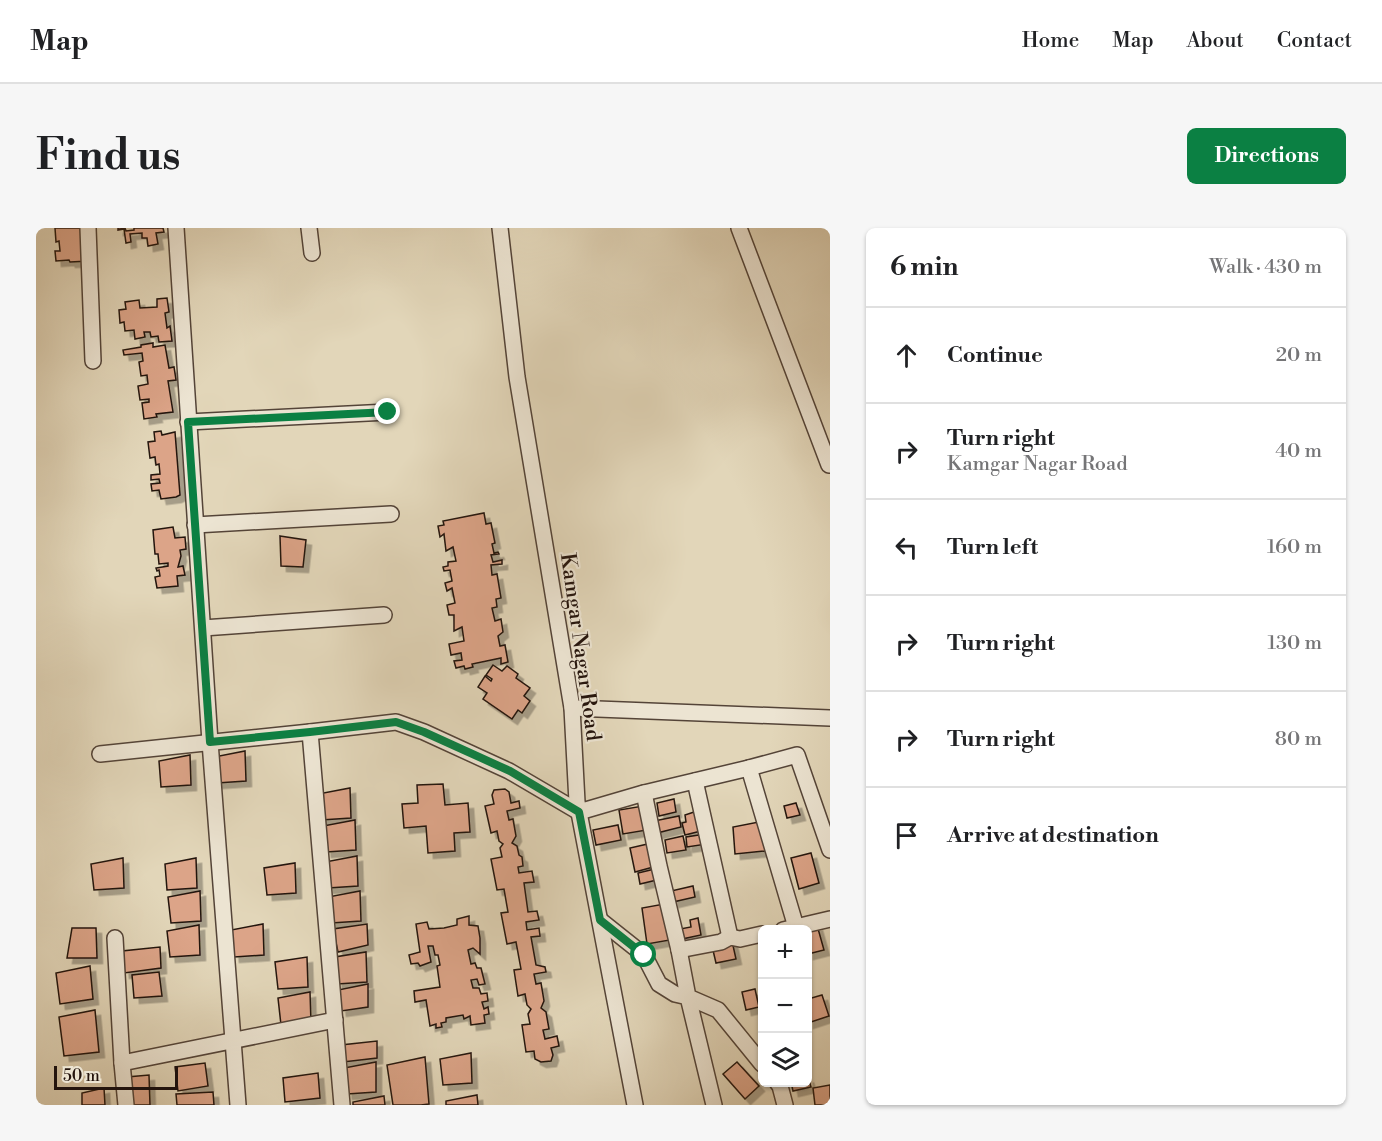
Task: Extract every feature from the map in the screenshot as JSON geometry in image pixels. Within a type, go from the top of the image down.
[{"type":"street","points":[[88,228],[93,361]]},
{"type":"street","points":[[176,228],[210,742],[238,1105]]},
{"type":"street","points":[[309,228],[312,253]]},
{"type":"street","name":"Kamgar Nagar Road","points":[[500,228],[517,377],[572,708],[577,802],[635,1105]]},
{"type":"street","points":[[739,228],[829,465]]},
{"type":"street","points":[[188,422],[388,412]]},
{"type":"street","points":[[195,525],[391,514]]},
{"type":"street","points":[[202,628],[384,615]]},
{"type":"street","points":[[572,708],[829,720]]},
{"type":"street","points":[[100,754],[396,722],[424,732],[510,771],[579,812],[644,792],[797,755],[830,850]]},
{"type":"street","points":[[310,732],[342,1105]]},
{"type":"street","points":[[749,768],[788,925]]},
{"type":"street","points":[[695,781],[730,937]]},
{"type":"street","points":[[644,792],[714,1105]]},
{"type":"street","points":[[803,925],[830,919]]},
{"type":"street","points":[[600,920],[644,955],[659,984],[675,994],[688,996],[718,1010],[758,1059]]},
{"type":"street","points":[[679,950],[721,942],[730,937],[740,939],[758,935]]},
{"type":"street","points":[[115,938],[126,1105]]},
{"type":"street","points":[[122,1063],[335,1020]]},
{"type":"street","points":[[780,1087],[785,1105]]},
{"type":"building","points":[[55,228],[84,228],[85,242],[81,242],[81,245],[87,245],[89,261],[56,261],[55,251],[60,251],[59,241],[56,242]]},
{"type":"building","points":[[118,228],[125,228],[126,231],[134,230],[134,228],[163,228],[164,232],[156,233],[158,244],[148,246],[147,238],[142,238],[142,233],[130,234],[131,242],[126,243],[124,229],[118,230]]},
{"type":"building","points":[[167,298],[169,312],[165,313],[172,341],[159,342],[158,336],[151,337],[150,332],[144,332],[145,337],[135,339],[134,330],[125,331],[124,322],[120,323],[119,310],[126,309],[125,302],[139,300],[140,308],[157,307],[157,299]]},
{"type":"building","points":[[153,343],[153,347],[165,345],[169,368],[174,367],[176,380],[168,381],[173,412],[156,414],[157,417],[144,419],[142,403],[149,402],[149,399],[140,400],[138,386],[148,384],[147,375],[141,376],[139,362],[143,361],[142,353],[124,355],[123,350]]},
{"type":"building","points":[[161,431],[162,435],[175,432],[180,495],[161,499],[159,490],[152,491],[151,484],[160,483],[159,479],[151,480],[151,475],[160,474],[159,464],[156,465],[155,457],[150,458],[148,442],[155,441],[154,432]]},
{"type":"building","points":[[484,513],[486,524],[491,523],[495,543],[492,544],[494,553],[499,554],[491,555],[493,562],[502,560],[502,564],[491,565],[492,575],[497,574],[501,598],[496,599],[497,607],[492,608],[495,621],[501,619],[503,632],[498,636],[500,646],[505,645],[508,662],[501,664],[501,658],[472,664],[473,667],[465,669],[464,666],[456,668],[454,661],[462,660],[461,653],[451,655],[449,644],[464,641],[462,627],[454,631],[454,615],[449,615],[447,605],[455,603],[452,588],[447,591],[445,583],[452,581],[450,570],[444,571],[443,567],[448,566],[448,562],[456,561],[453,547],[446,551],[444,534],[440,537],[438,526],[444,525],[443,521]]},
{"type":"building","points":[[173,527],[175,538],[185,537],[186,549],[180,550],[178,567],[183,566],[185,575],[177,576],[178,586],[157,588],[155,577],[160,576],[156,568],[168,566],[168,563],[159,564],[158,554],[155,554],[153,530]]},
{"type":"building","points":[[280,536],[306,540],[303,567],[281,566]]},
{"type":"building","points":[[493,665],[502,671],[507,666],[518,674],[516,678],[530,688],[524,696],[530,701],[522,713],[518,710],[512,719],[483,699],[487,693],[478,687],[485,676],[491,681],[492,679],[486,675]]},
{"type":"building","points":[[245,751],[246,781],[217,783],[214,757]]},
{"type":"building","points":[[190,755],[191,785],[161,787],[159,761]]},
{"type":"building","points":[[443,784],[445,805],[468,803],[470,832],[454,833],[455,851],[428,853],[426,826],[404,828],[402,804],[418,803],[417,785]]},
{"type":"building","points":[[350,788],[351,818],[321,820],[318,794]]},
{"type":"building","points":[[505,789],[509,792],[511,803],[519,801],[520,808],[507,811],[509,820],[513,819],[516,836],[512,843],[517,846],[519,855],[522,857],[523,866],[518,867],[519,873],[532,871],[534,882],[524,883],[528,912],[537,911],[539,920],[526,922],[527,930],[539,928],[540,936],[531,937],[536,965],[545,967],[546,972],[534,974],[536,984],[541,983],[544,1001],[541,1008],[546,1012],[549,1029],[543,1030],[545,1039],[557,1036],[559,1046],[551,1048],[553,1055],[551,1061],[541,1062],[535,1059],[534,1051],[526,1052],[522,1025],[530,1024],[528,1014],[531,1009],[527,1005],[525,994],[518,996],[514,970],[521,969],[516,942],[507,944],[501,913],[508,912],[504,889],[497,890],[491,859],[502,857],[500,848],[503,844],[499,841],[497,831],[491,833],[485,806],[494,804],[492,795],[494,790]]},
{"type":"building","points":[[674,799],[676,812],[659,816],[657,803]]},
{"type":"building","points":[[796,803],[800,815],[787,818],[784,806]]},
{"type":"building","points":[[643,806],[647,830],[623,834],[619,810]]},
{"type":"building","points":[[700,810],[705,830],[685,835],[682,823],[686,822],[685,815]]},
{"type":"building","points":[[679,816],[681,827],[657,833],[654,821]]},
{"type":"building","points":[[355,820],[356,850],[326,852],[323,826]]},
{"type":"building","points":[[764,821],[765,851],[735,854],[733,827]]},
{"type":"building","points":[[618,825],[621,840],[596,845],[593,830]]},
{"type":"building","points":[[705,834],[707,844],[687,847],[686,837]]},
{"type":"building","points":[[683,836],[686,850],[667,853],[665,840]]},
{"type":"building","points":[[652,843],[657,866],[635,872],[630,848]]},
{"type":"building","points":[[811,853],[819,883],[799,889],[791,858]]},
{"type":"building","points":[[357,856],[358,886],[328,888],[325,862]]},
{"type":"building","points":[[123,858],[124,888],[94,890],[91,864]]},
{"type":"building","points":[[196,858],[197,888],[167,890],[165,864]]},
{"type":"building","points":[[295,863],[296,893],[267,895],[264,868]]},
{"type":"building","points":[[659,868],[661,879],[640,884],[638,873]]},
{"type":"building","points":[[693,886],[695,897],[673,902],[671,891]]},
{"type":"building","points":[[200,891],[201,921],[171,923],[168,897]]},
{"type":"building","points":[[360,891],[361,921],[331,923],[328,897]]},
{"type":"building","points":[[664,904],[670,940],[647,944],[642,908]]},
{"type":"building","points":[[469,916],[469,925],[478,926],[480,938],[480,954],[473,948],[468,950],[471,964],[475,963],[477,968],[481,968],[485,984],[479,985],[477,979],[471,980],[473,988],[479,988],[481,994],[487,993],[488,1001],[482,1002],[484,1009],[488,1007],[489,1014],[484,1015],[485,1023],[471,1025],[470,1016],[464,1019],[463,1015],[446,1018],[446,1022],[441,1023],[442,1027],[436,1028],[436,1024],[430,1026],[426,1000],[415,1002],[414,991],[440,987],[437,966],[440,965],[433,946],[428,946],[431,962],[420,966],[418,963],[411,964],[409,955],[420,952],[416,924],[427,922],[429,929],[444,928],[457,925],[457,919]]},
{"type":"building","points":[[698,918],[701,935],[682,939],[680,929],[691,927],[690,920]]},
{"type":"building","points":[[263,924],[264,955],[234,957],[231,930]]},
{"type":"building","points":[[367,924],[368,945],[338,952],[333,929]]},
{"type":"building","points":[[199,925],[200,955],[170,957],[167,931]]},
{"type":"building","points":[[817,925],[824,950],[812,953],[812,928]]},
{"type":"building","points":[[72,928],[96,928],[97,958],[67,958]]},
{"type":"building","points":[[732,941],[736,959],[716,963],[712,946]]},
{"type":"building","points":[[160,947],[161,968],[124,973],[122,951]]},
{"type":"building","points":[[366,952],[367,982],[337,984],[335,957]]},
{"type":"building","points":[[307,957],[308,987],[278,989],[275,962]]},
{"type":"building","points":[[90,966],[93,999],[60,1004],[56,973]]},
{"type":"building","points":[[159,972],[162,996],[134,998],[132,975]]},
{"type":"building","points":[[368,984],[368,1007],[341,1011],[338,990]]},
{"type":"building","points":[[755,989],[758,1007],[746,1010],[742,992]]},
{"type":"building","points":[[310,992],[311,1023],[281,1025],[278,998]]},
{"type":"building","points":[[822,995],[829,1016],[812,1022],[812,998]]},
{"type":"building","points":[[95,1010],[99,1052],[64,1056],[59,1017]]},
{"type":"building","points":[[377,1041],[377,1058],[343,1062],[341,1045]]},
{"type":"building","points":[[471,1053],[472,1083],[443,1085],[440,1059]]},
{"type":"building","points":[[425,1057],[429,1104],[393,1105],[387,1065]]},
{"type":"building","points":[[376,1062],[376,1092],[347,1094],[344,1068]]},
{"type":"building","points":[[737,1062],[758,1087],[745,1099],[723,1074]]},
{"type":"building","points":[[205,1063],[208,1086],[178,1091],[175,1067]]},
{"type":"building","points":[[318,1073],[320,1098],[285,1102],[283,1078]]},
{"type":"building","points":[[149,1075],[150,1105],[129,1105],[127,1077]]},
{"type":"building","points":[[830,1085],[830,1105],[815,1105],[813,1088]]},
{"type":"building","points":[[792,1087],[811,1087],[793,1091]]},
{"type":"building","points":[[104,1088],[105,1105],[82,1105],[82,1093]]},
{"type":"building","points":[[213,1092],[214,1105],[177,1105],[176,1094]]},
{"type":"building","points":[[477,1095],[478,1105],[446,1105],[446,1101]]},
{"type":"building","points":[[384,1096],[385,1105],[353,1105],[353,1102]]},
{"type":"route","points":[[388,412],[188,422],[210,742],[396,722],[424,732],[510,771],[579,812],[600,920],[644,955]]}]
